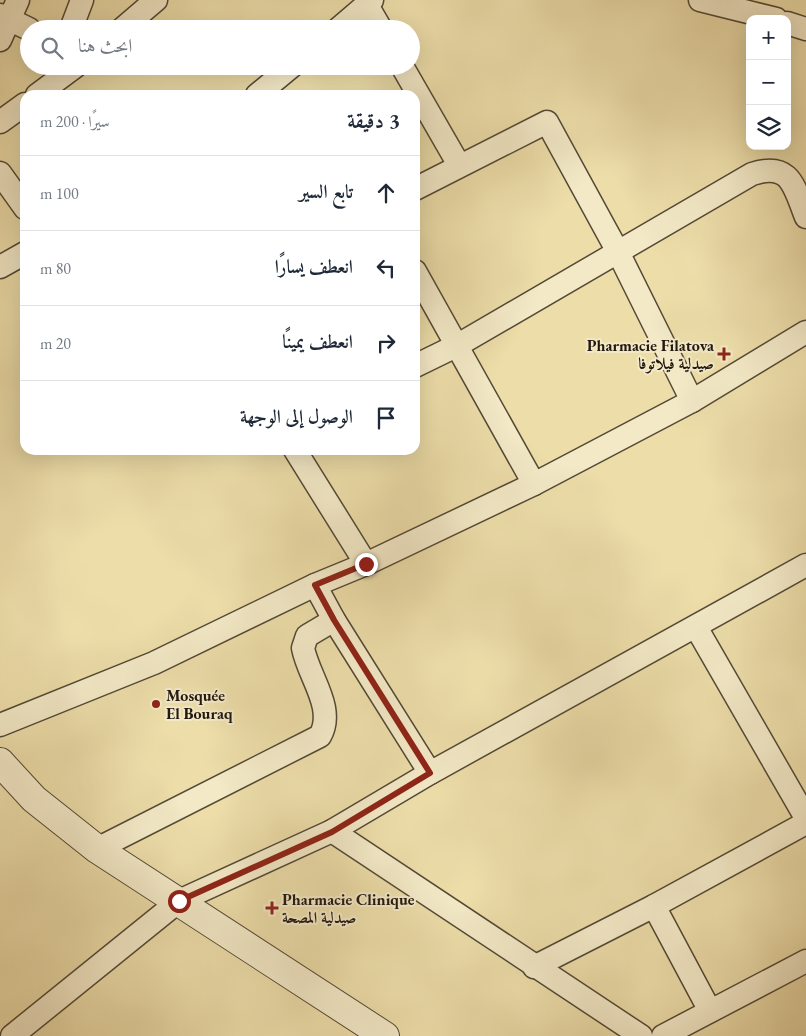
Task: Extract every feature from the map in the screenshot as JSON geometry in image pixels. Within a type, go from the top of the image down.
[{"type":"street","points":[[74,20],[82,0]]},
{"type":"street","points":[[133,20],[156,0]]},
{"type":"street","points":[[700,0],[769,11]]},
{"type":"street","points":[[349,20],[370,2],[377,20]]},
{"type":"street","points":[[0,40],[14,16]]},
{"type":"street","points":[[791,24],[806,29]]},
{"type":"street","points":[[44,90],[64,75]]},
{"type":"street","points":[[263,90],[281,75]]},
{"type":"street","points":[[407,75],[416,90]]},
{"type":"street","points":[[420,97],[459,165]]},
{"type":"street","points":[[0,122],[20,108]]},
{"type":"street","points":[[420,186],[547,122],[618,252],[692,401]]},
{"type":"street","points":[[420,364],[458,345],[738,181],[765,170],[781,172],[788,177],[806,217]]},
{"type":"street","points":[[0,173],[20,201]]},
{"type":"street","points":[[0,267],[20,256]]},
{"type":"street","points":[[420,280],[534,484]]},
{"type":"street","points":[[0,725],[154,663],[315,585],[366,564],[534,484],[692,401],[806,332]]},
{"type":"street","points":[[298,455],[366,564]]},
{"type":"street","points":[[12,1036],[179,901],[332,832],[430,773],[806,565]]},
{"type":"street","points":[[315,585],[334,620],[430,773]]},
{"type":"street","points":[[97,849],[320,736],[324,728],[325,709],[304,655],[303,642],[307,636],[334,620]]},
{"type":"street","points":[[696,627],[806,818]]},
{"type":"street","points":[[0,762],[34,799],[97,849],[384,1036]]},
{"type":"street","points":[[534,967],[654,906],[806,823]]},
{"type":"street","points":[[332,832],[641,1036]]},
{"type":"street","points":[[654,906],[710,1011]]},
{"type":"street","points":[[663,1036],[806,961]]},
{"type":"place","name":"Pharmacie Filatova صيدلية فيلاتوفا","points":[[724,354]]},
{"type":"place","name":"Mosquée El Bouraq","points":[[156,704]]},
{"type":"place","name":"Pharmacie Clinique صيدلية المصحة","points":[[272,908]]},
{"type":"route","points":[[179,901],[332,832],[430,773],[334,620],[315,585],[366,564]]}]
